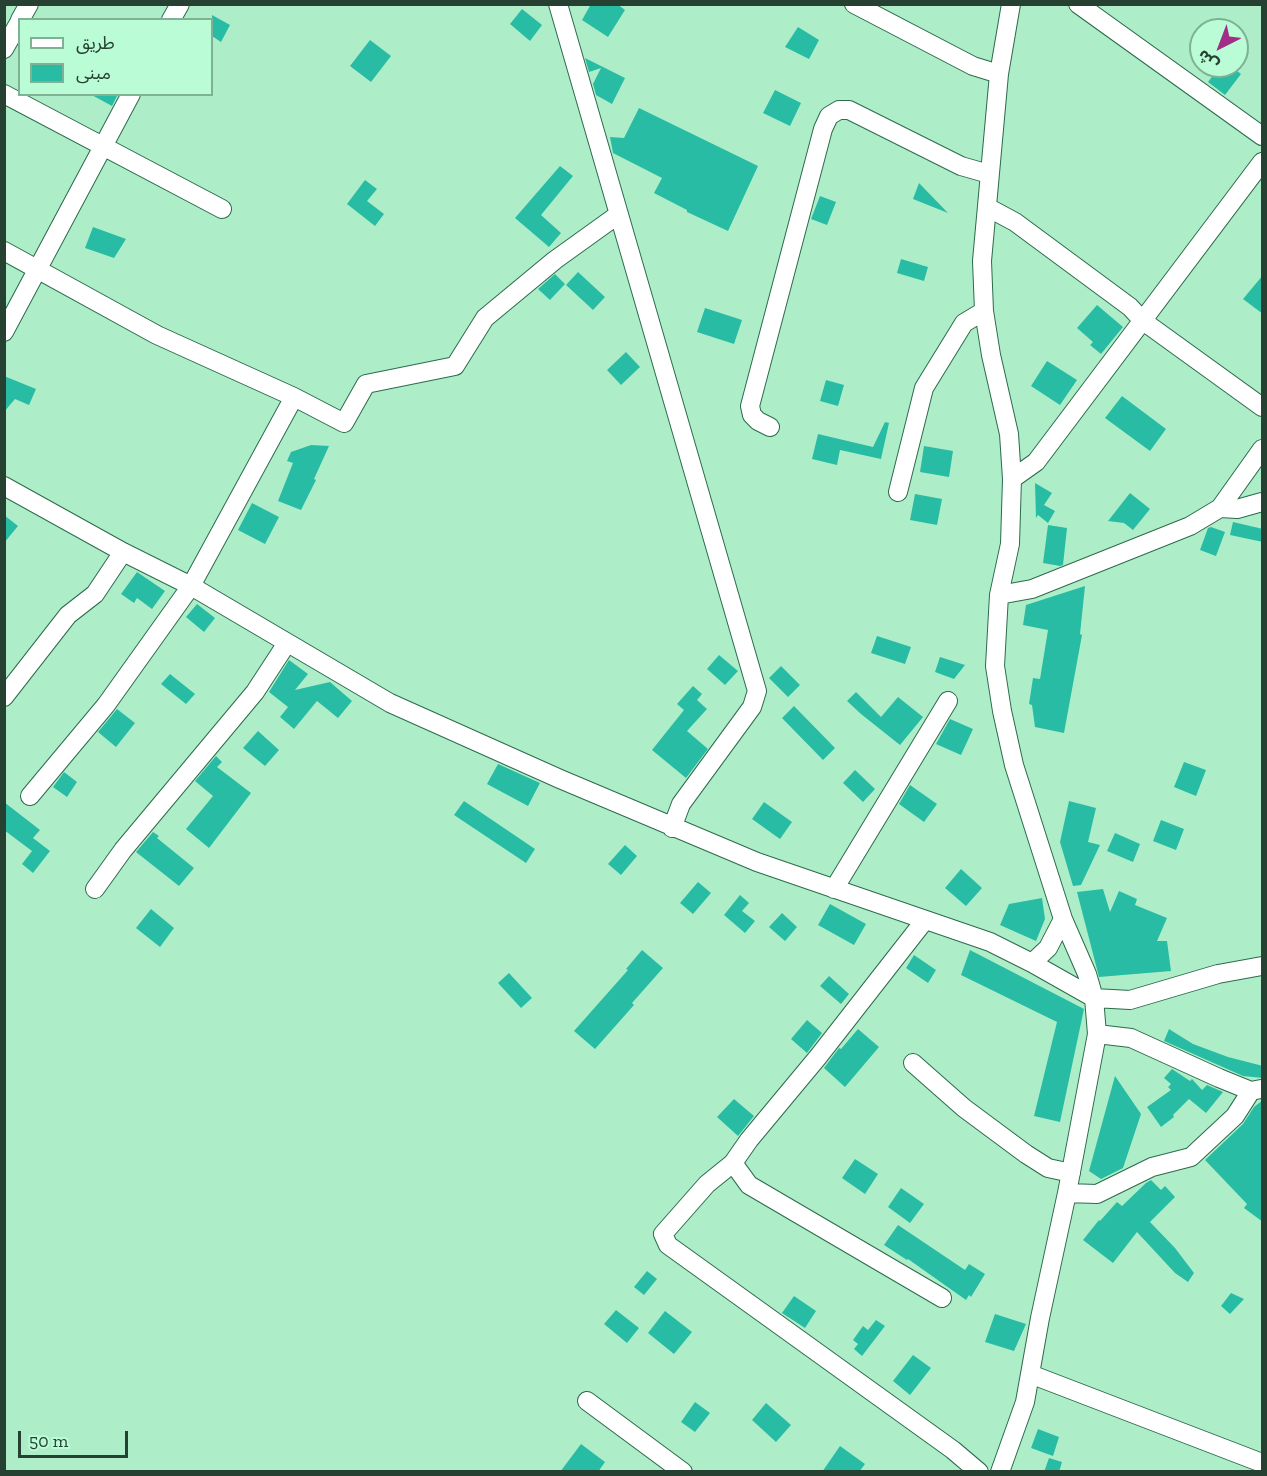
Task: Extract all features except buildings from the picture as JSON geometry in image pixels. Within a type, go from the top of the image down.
[{"type":"street","points":[[21,18],[28,4]]},
{"type":"street","points":[[172,18],[180,4]]},
{"type":"street","points":[[558,4],[757,691],[752,707],[681,804],[672,828]]},
{"type":"street","points":[[854,4],[972,66],[999,74]]},
{"type":"street","points":[[1000,1472],[1025,1402],[1097,1034],[1094,998],[1087,974],[1063,919],[1014,765],[995,666],[999,595],[1010,544],[1012,479],[1009,434],[991,355],[984,311],[982,261],[999,74],[1011,4]]},
{"type":"street","points":[[1078,4],[1263,136]]},
{"type":"street","points":[[4,49],[18,24]]},
{"type":"street","points":[[4,94],[222,208]]},
{"type":"street","points":[[4,332],[129,96]]},
{"type":"street","points":[[770,427],[752,415],[750,406],[823,129],[829,116],[839,110],[849,110],[961,166],[990,174]]},
{"type":"street","points":[[1012,479],[1036,462],[1263,162]]},
{"type":"street","points":[[987,207],[1015,222],[1130,307],[1143,321],[1263,407]]},
{"type":"street","points":[[4,251],[157,335],[294,397],[344,423],[366,384],[455,366],[485,318],[555,260],[619,214]]},
{"type":"street","points":[[898,492],[924,388],[964,323],[984,311]]},
{"type":"street","points":[[30,796],[105,705],[191,586],[294,397]]},
{"type":"street","points":[[999,595],[1032,589],[1190,526],[1220,508],[1263,449]]},
{"type":"street","points":[[4,486],[123,552],[191,586],[390,703],[672,828],[757,862],[990,942],[1094,998],[1130,1000],[1218,974],[1263,966]]},
{"type":"street","points":[[1220,508],[1237,509],[1263,502]]},
{"type":"street","points":[[4,697],[68,615],[94,594],[123,552]]},
{"type":"street","points":[[95,889],[123,850],[255,692],[287,643]]},
{"type":"street","points":[[834,889],[948,701]]},
{"type":"street","points":[[1032,963],[1048,948],[1063,919]]},
{"type":"street","points":[[925,920],[818,1057],[748,1140],[733,1163],[707,1184],[663,1234],[668,1245],[953,1449],[979,1472]]},
{"type":"street","points":[[1067,1193],[1097,1194],[1152,1167],[1191,1157],[1235,1116],[1257,1090],[1219,1078],[1131,1038],[1097,1034]]},
{"type":"street","points":[[913,1063],[964,1108],[1026,1154],[1048,1168],[1071,1173]]},
{"type":"street","points":[[733,1163],[749,1185],[942,1298]]},
{"type":"street","points":[[1030,1374],[1263,1463]]},
{"type":"street","points":[[587,1401],[683,1472]]}]
